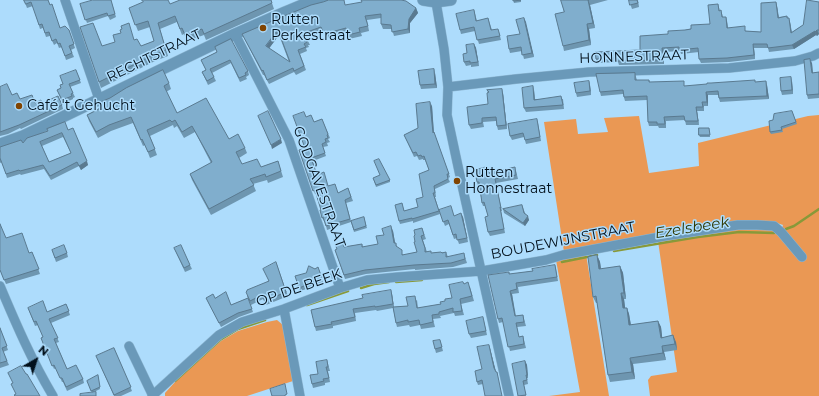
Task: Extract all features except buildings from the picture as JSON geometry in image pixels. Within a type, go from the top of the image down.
[{"type":"street","points":[[65,0],[99,99]]},
{"type":"street","name":"RECHTSTRAAT","points":[[0,144],[23,136],[235,34],[302,5],[320,0]]},
{"type":"street","points":[[422,0],[436,2],[450,0]]},
{"type":"street","name":"BOUDEWIJNSTRAAT","points":[[436,2],[444,49],[448,87],[447,115],[509,396]]},
{"type":"street","name":"GODGAVESTRAAT","points":[[235,34],[289,140],[340,288]]},
{"type":"street","name":"HONNESTRAAT","points":[[448,87],[589,72],[729,68],[795,61],[819,53]]},
{"type":"street","name":"BOUDEWIJNSTRAAT","points":[[482,271],[657,238],[738,225],[774,226],[802,257]]},
{"type":"street","name":"OP DE BEEK","points":[[153,396],[219,335],[242,322],[366,280],[482,271]]},
{"type":"street","points":[[0,286],[41,376],[53,396]]},
{"type":"street","points":[[284,309],[300,396]]},
{"type":"street","points":[[129,346],[153,396]]},
{"type":"shaded area","points":[[819,115],[819,396],[650,396],[648,380],[651,376],[677,372],[658,241],[731,230],[782,228],[783,225],[763,221],[710,225],[564,252],[544,122],[576,119],[578,134],[608,132],[604,118],[639,116],[649,173],[699,166],[698,143],[808,116]]},
{"type":"shaded area","points":[[586,254],[609,396],[549,396],[580,392],[556,260]]},
{"type":"shaded area","points":[[277,320],[283,325],[293,381],[247,396],[165,396],[165,393],[175,382],[221,341],[238,331]]},
{"type":"waterway","name":"Ezelsbeek","points":[[786,229],[794,226],[819,209]]},
{"type":"waterway","name":"Ezelsbeek","points":[[614,251],[698,237],[739,232],[774,233]]},
{"type":"waterway","name":"Ezelsbeek","points":[[562,262],[597,255]]},
{"type":"waterway","name":"Ezelsbeek","points":[[396,282],[422,280]]},
{"type":"waterway","name":"Ezelsbeek","points":[[361,288],[389,282]]},
{"type":"waterway","name":"Ezelsbeek","points":[[307,305],[348,291]]},
{"type":"waterway","name":"Ezelsbeek","points":[[175,381],[220,340],[238,329],[265,320]]},
{"type":"place","name":"Rutten Perkestraat","points":[[263,28]]},
{"type":"place","name":"Café 't Gehucht","points":[[19,106]]},
{"type":"place","name":"Rutten Honnestraat","points":[[457,181]]}]
